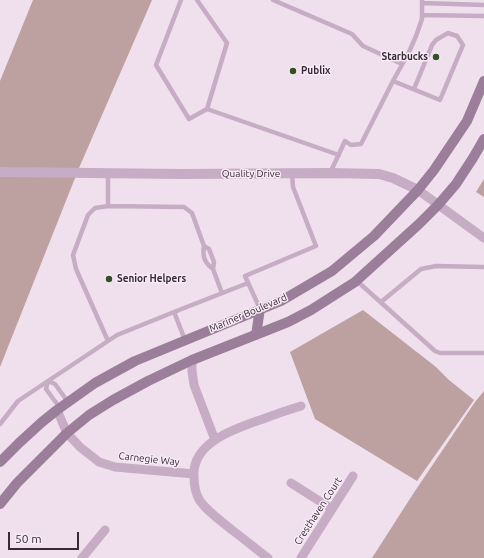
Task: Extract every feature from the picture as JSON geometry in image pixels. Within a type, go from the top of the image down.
[{"type":"main road","name":"Mariner Boulevard","points":[[0,462],[19,443],[58,409],[95,382],[135,361],[281,301],[332,271],[374,236],[418,190],[434,170],[467,121],[484,81]]},
{"type":"main road","points":[[0,504],[17,483],[67,433],[113,400],[192,360],[288,322],[311,310],[357,281],[438,205],[456,184],[484,139]]},
{"type":"main road","points":[[256,335],[260,310]]},
{"type":"street","name":"Quality Drive","points":[[0,172],[379,174],[393,178],[418,190],[484,238]]},
{"type":"street","points":[[192,360],[194,385],[215,440]]},
{"type":"street","points":[[268,558],[214,516],[200,500],[195,489],[194,474],[196,462],[204,450],[224,434],[301,406]]},
{"type":"street","name":"Carnegie Way","points":[[58,409],[67,433],[80,447],[99,462],[115,467],[194,474]]},
{"type":"street","name":"Cresthaven Court","points":[[301,558],[353,476]]},
{"type":"street","points":[[291,483],[332,509]]},
{"type":"street","points":[[82,558],[105,530]]},
{"type":"lane","points":[[181,0],[156,65],[189,119],[207,110],[339,155]]},
{"type":"lane","points":[[197,0],[227,42],[207,110]]},
{"type":"lane","points":[[273,0],[352,34],[363,46],[402,64]]},
{"type":"lane","points":[[330,173],[344,141],[351,145],[361,144],[416,36],[422,19],[422,2],[484,5]]},
{"type":"lane","points":[[422,15],[484,16]]},
{"type":"lane","points":[[393,81],[440,100],[463,45],[457,36],[448,33],[436,40],[432,45],[414,89]]},
{"type":"lane","points":[[108,173],[108,206]]},
{"type":"lane","points":[[260,310],[245,276],[316,246],[293,187],[292,173]]},
{"type":"lane","points":[[108,341],[76,269],[73,255],[88,216],[95,208],[108,206],[184,207],[192,213],[204,246],[209,250],[214,262],[213,269],[222,293]]},
{"type":"lane","points":[[381,302],[420,270],[436,266],[484,267]]},
{"type":"lane","points":[[357,281],[435,351],[440,353],[484,353]]},
{"type":"lane","points":[[0,424],[18,401],[117,335],[248,283]]},
{"type":"lane","points":[[174,312],[185,340]]},
{"type":"lane","points":[[48,381],[55,384],[68,402]]},
{"type":"lane","points":[[48,381],[46,389],[58,409]]},
{"type":"shaded area","points":[[33,0],[152,0],[79,168],[0,367],[0,81]]},
{"type":"shaded area","points":[[484,179],[484,197],[476,192]]},
{"type":"shaded area","points":[[363,310],[436,367],[449,380],[474,400],[417,481],[315,419],[290,352]]},
{"type":"shaded area","points":[[484,391],[484,558],[372,558],[413,494]]},
{"type":"place","name":"Starbucks","points":[[436,57]]},
{"type":"place","name":"Publix","points":[[293,71]]},
{"type":"place","name":"Senior Helpers","points":[[109,279]]}]
